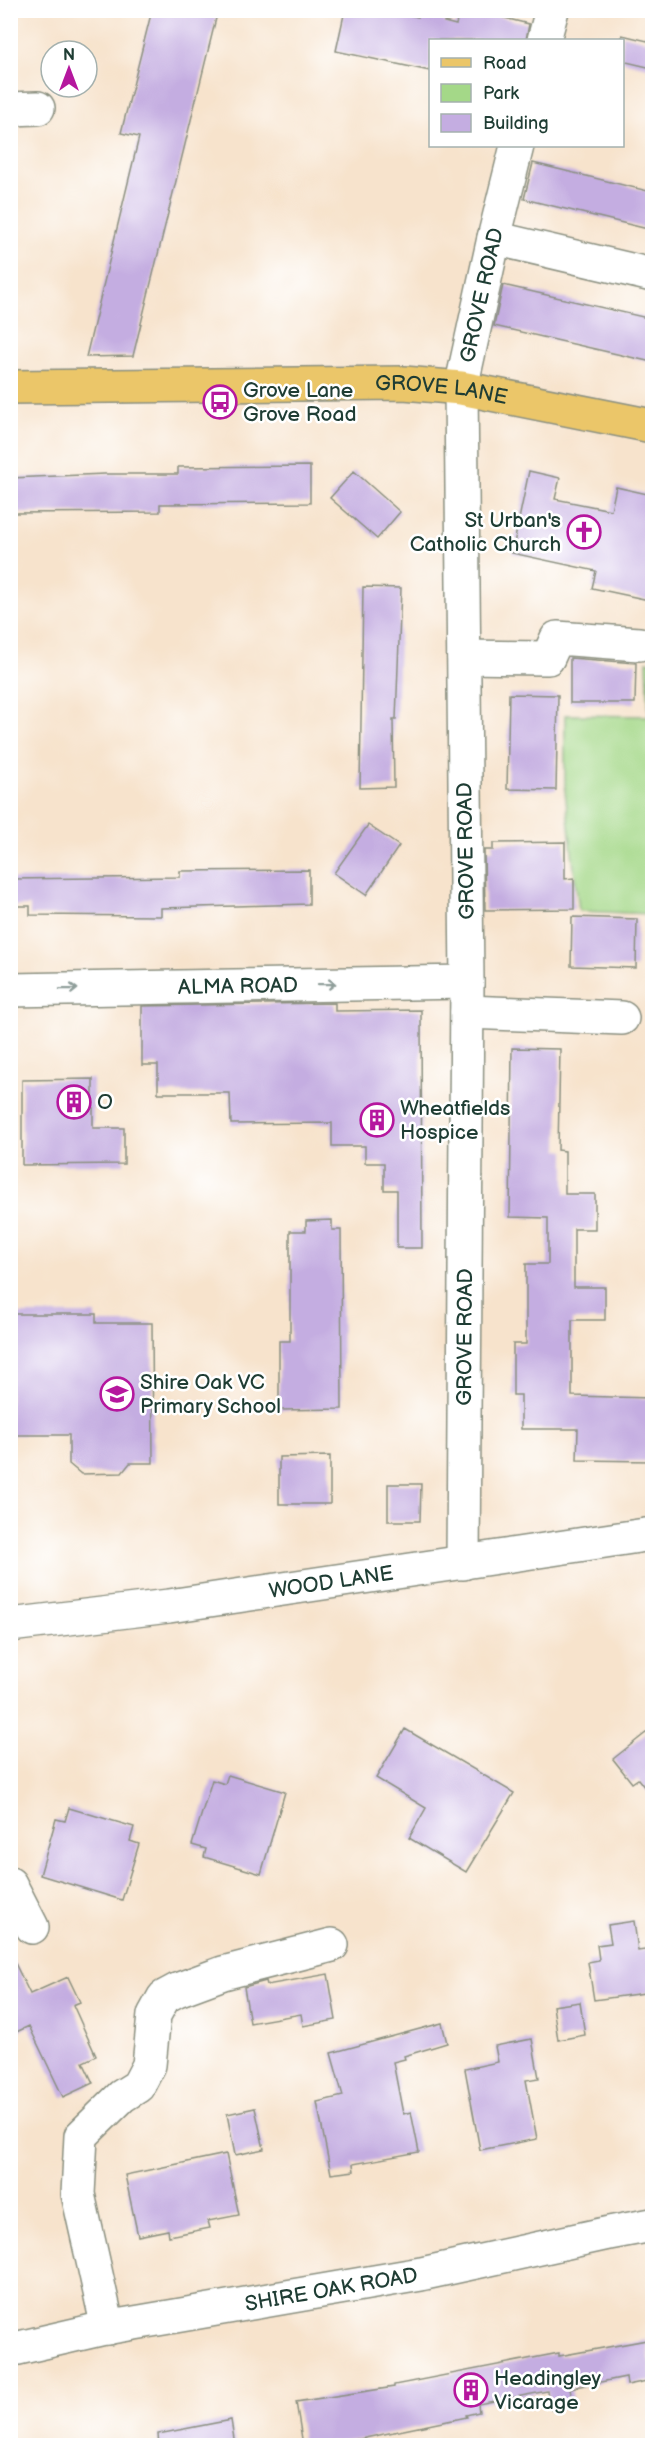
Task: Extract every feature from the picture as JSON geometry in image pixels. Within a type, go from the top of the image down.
[{"type":"main road","name":"GROVE LANE","points":[[10,387],[404,383],[461,388],[652,426]]},
{"type":"street","points":[[544,39],[552,10]]},
{"type":"street","name":"GROVE ROAD","points":[[462,1563],[467,997],[461,388],[517,147]]},
{"type":"street","points":[[494,238],[652,274]]},
{"type":"street","points":[[464,657],[548,658],[557,638],[639,644]]},
{"type":"street","name":"ALMA ROAD","points":[[10,990],[467,997],[622,1018]]},
{"type":"street","name":"WOOD LANE","points":[[10,1625],[169,1606],[652,1534]]},
{"type":"street","points":[[10,1884],[32,1927]]},
{"type":"street","points":[[108,2328],[78,2194],[81,2136],[123,2096],[138,2086],[149,2065],[154,2015],[164,1997],[223,1973],[332,1945]]},
{"type":"street","name":"SHIRE OAK ROAD","points":[[10,2350],[108,2328],[421,2274],[609,2232],[652,2225]]},
{"type":"green space","points":[[647,661],[652,662],[652,914],[579,911],[565,791],[565,715],[649,716]]},
{"type":"building","points":[[152,10],[218,10],[133,356],[86,357],[139,137],[121,133]]},
{"type":"building","points":[[345,10],[387,10],[418,17],[419,11],[445,16],[444,22],[456,25],[459,10],[472,10],[529,24],[526,39],[429,39],[429,71],[336,51]]},
{"type":"building","points":[[622,35],[652,42],[652,68],[624,61],[624,39]]},
{"type":"building","points":[[533,163],[652,192],[652,230],[524,199]]},
{"type":"building","points":[[503,285],[652,319],[652,362],[494,326]]},
{"type":"building","points":[[310,466],[310,503],[160,504],[160,512],[10,513],[10,478],[178,474],[178,467]]},
{"type":"building","points":[[354,471],[400,512],[377,539],[330,498]]},
{"type":"building","name":"St Urban's Catholic Church","points":[[529,471],[560,478],[555,499],[611,510],[616,487],[652,495],[652,583],[649,600],[592,588],[596,571],[512,553]]},
{"type":"building","points":[[363,587],[401,588],[396,719],[393,719],[394,787],[360,788]]},
{"type":"building","points":[[570,658],[636,663],[635,703],[570,703]]},
{"type":"building","points":[[509,694],[558,695],[556,790],[507,789]]},
{"type":"building","points":[[368,825],[399,846],[366,895],[334,873]]},
{"type":"building","points":[[565,842],[565,879],[574,878],[574,909],[485,910],[484,850],[493,850],[493,843]]},
{"type":"building","points":[[309,870],[309,904],[161,908],[161,916],[30,915],[30,906],[10,906],[10,879],[180,877],[180,871]]},
{"type":"building","points":[[572,917],[637,919],[636,968],[571,966]]},
{"type":"building","name":"Wheatfields Hospice","points":[[335,1003],[335,1011],[421,1010],[422,1248],[397,1248],[397,1190],[384,1190],[384,1163],[365,1163],[365,1146],[332,1146],[332,1123],[231,1124],[230,1093],[158,1093],[158,1065],[142,1065],[142,1006]]},
{"type":"building","points":[[512,1048],[560,1049],[558,1150],[565,1151],[565,1194],[595,1194],[595,1229],[574,1229],[574,1287],[605,1287],[605,1320],[572,1320],[572,1396],[652,1398],[652,1461],[577,1460],[578,1429],[521,1429],[521,1395],[513,1395],[513,1344],[526,1344],[526,1264],[548,1264],[548,1218],[510,1217]]},
{"type":"building","name":"O","points":[[93,1079],[93,1128],[124,1128],[124,1164],[22,1165],[22,1080]]},
{"type":"building","points":[[332,1220],[332,1230],[341,1230],[342,1409],[279,1410],[279,1341],[290,1341],[290,1231],[306,1231],[306,1221]]},
{"type":"building","points":[[10,1314],[96,1314],[96,1323],[152,1323],[153,1463],[130,1463],[122,1473],[81,1474],[69,1464],[69,1435],[10,1435]]},
{"type":"building","points":[[330,1456],[330,1504],[279,1504],[279,1457]]},
{"type":"building","points":[[388,1484],[421,1484],[420,1521],[388,1521]]},
{"type":"building","points":[[652,1728],[652,1797],[638,1779],[632,1783],[613,1759]]},
{"type":"building","points":[[405,1729],[514,1793],[466,1872],[409,1838],[426,1808],[376,1778]]},
{"type":"building","points":[[228,1775],[285,1792],[261,1874],[204,1857],[206,1849],[192,1845],[212,1780],[225,1784]]},
{"type":"building","points":[[69,1808],[134,1827],[130,1841],[139,1844],[122,1900],[40,1875],[56,1819],[65,1821]]},
{"type":"building","points":[[634,1921],[638,1951],[652,1949],[652,1992],[594,2000],[588,1962],[599,1960],[597,1945],[611,1943],[608,1925]]},
{"type":"building","points":[[10,1953],[30,1994],[68,1977],[80,2002],[73,2005],[96,2056],[83,2062],[93,2083],[63,2097],[29,2026],[10,2035]]},
{"type":"building","points":[[328,1974],[336,2020],[303,2026],[301,2014],[250,2023],[244,1987],[266,1981],[267,1985]]},
{"type":"building","points":[[580,2002],[585,2035],[558,2040],[553,2006]]},
{"type":"building","points":[[442,2023],[447,2043],[404,2056],[405,2059],[393,2062],[403,2114],[411,2112],[419,2152],[353,2164],[354,2171],[331,2174],[317,2102],[343,2096],[331,2053]]},
{"type":"building","points":[[532,2039],[539,2078],[526,2080],[537,2139],[480,2150],[465,2069],[498,2062],[495,2046]]},
{"type":"building","points":[[255,2108],[264,2149],[235,2155],[227,2114]]},
{"type":"building","points":[[226,2154],[239,2215],[208,2221],[210,2228],[169,2236],[168,2230],[138,2236],[125,2175]]},
{"type":"building","points":[[647,2340],[652,2380],[627,2385],[626,2377],[570,2388],[573,2406],[551,2410],[547,2391],[478,2404],[479,2412],[466,2415],[467,2417],[360,2439],[303,2445],[296,2402],[394,2387],[394,2385],[559,2353],[559,2356]]},
{"type":"building","points":[[231,2420],[235,2445],[159,2445],[158,2434]]},
{"type":"place","name":"Grove Lane Grove Road","points":[[220,402]]},
{"type":"place","name":"St Urban's Catholic Church","points":[[584,532]]},
{"type":"place","name":"O","points":[[74,1102]]},
{"type":"place","name":"Wheatfields Hospice","points":[[377,1120]]},
{"type":"place","name":"Shire Oak VC Primary School","points":[[117,1394]]},
{"type":"place","name":"Headingley Vicarage","points":[[471,2390]]}]
